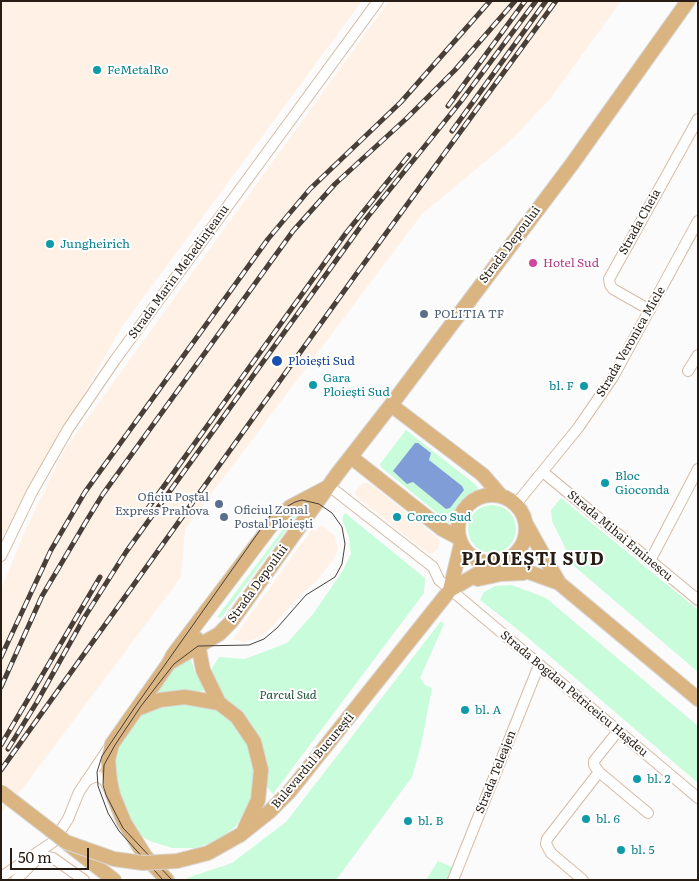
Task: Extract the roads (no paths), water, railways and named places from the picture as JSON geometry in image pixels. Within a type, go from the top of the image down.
[{"type":"main road","name":"Strada Depoului","points":[[169,663],[219,634],[231,622],[328,486],[572,164],[688,1]]},
{"type":"main road","points":[[391,405],[483,475],[501,496],[516,504],[521,510],[526,524],[559,583],[698,699]]},
{"type":"main road","points":[[351,457],[460,541],[473,557],[482,562],[498,562],[510,558],[518,552],[526,534],[526,524]]},
{"type":"main road","name":"Strada Depoului","points":[[112,744],[173,655],[273,523],[290,507],[328,486]]},
{"type":"main road","points":[[460,541],[458,527],[460,516],[466,507],[474,500],[485,495],[501,496]]},
{"type":"main road","name":"Bulevardul București","points":[[451,591],[460,541]]},
{"type":"main road","points":[[498,562],[559,583]]},
{"type":"main road","name":"Bulevardul București","points":[[1,792],[66,842],[114,859],[143,863],[177,861],[208,853],[240,835],[269,812],[290,791],[451,591],[498,562]]},
{"type":"main road","points":[[451,591],[501,574],[532,574]]},
{"type":"main road","points":[[196,626],[203,670],[219,703]]},
{"type":"main road","points":[[136,709],[172,697],[195,698],[219,703],[237,717],[254,742],[261,770],[260,791],[255,810],[240,835]]},
{"type":"main road","points":[[112,744],[108,769],[113,795],[119,812],[129,832],[145,856],[166,879]]},
{"type":"main road","points":[[66,842],[114,880]]},
{"type":"street","name":"Strada Marin Mehedințeanu","points":[[1,556],[32,492],[73,421],[115,360],[378,1]]},
{"type":"street","name":"Strada Cheia","points":[[650,310],[613,289],[609,278],[698,118]]},
{"type":"street","name":"Strada Veronica Micle","points":[[516,504],[543,472],[613,377],[698,221]]},
{"type":"street","points":[[688,372],[697,358]]},
{"type":"street","points":[[650,561],[698,469]]},
{"type":"street","name":"Strada Mihai Eminescu","points":[[543,472],[698,600]]},
{"type":"street","name":"Strada Bogdan Petriceicu Hașdeu","points":[[328,486],[433,567],[439,580],[451,591],[698,798]]},
{"type":"street","name":"Strada Teleajen","points":[[453,880],[539,665]]},
{"type":"street","points":[[618,731],[594,761],[594,765],[599,772],[648,814]]},
{"type":"street","points":[[1,877],[52,844],[68,819],[79,792],[112,744]]},
{"type":"street","points":[[583,880],[551,853],[546,844],[550,834],[599,772]]},
{"type":"street","points":[[86,781],[96,776],[105,781],[116,810],[119,812]]},
{"type":"street","points":[[52,844],[53,858]]},
{"type":"street","points":[[16,880],[38,859],[45,856],[53,858],[84,880]]},
{"type":"water","points":[[415,443],[418,443],[431,453],[429,460],[462,486],[464,490],[450,508],[446,509],[413,482],[407,484],[393,471]]},
{"type":"tram line","points":[[163,880],[119,831],[108,813],[98,786],[97,772],[102,756],[270,516],[302,500],[319,504],[332,513],[342,527],[345,544],[342,564],[335,577],[306,595],[277,628],[264,639],[249,645],[198,646],[174,664],[141,706],[104,765],[103,785],[106,795],[123,828],[172,880]]},
{"type":"railway","points":[[1,657],[51,550],[85,492],[268,239],[310,189],[401,102],[490,1]]},
{"type":"railway","points":[[1,687],[42,596],[103,494],[293,231],[335,184],[407,118],[455,70],[515,1]]},
{"type":"railway","points":[[448,106],[525,1]]},
{"type":"railway","points":[[8,749],[84,618],[126,552],[366,219],[462,100],[536,1]]},
{"type":"railway","points":[[452,131],[546,1]]},
{"type":"railway","points":[[1,770],[357,273],[556,1]]},
{"type":"railway","points":[[146,511],[346,233],[409,155]]},
{"type":"railway","points":[[1,745],[100,577]]},
{"type":"place","name":"FeMetalRo","points":[[97,70]]},
{"type":"place","name":"Jungheirich","points":[[50,244]]},
{"type":"place","name":"Hotel Sud","points":[[533,263]]},
{"type":"place","name":"POLITIA TF","points":[[424,314]]},
{"type":"place","name":"Ploiești Sud","points":[[277,361]]},
{"type":"place","name":"Gara Ploiești Sud","points":[[313,385]]},
{"type":"place","name":"bl. F","points":[[584,386]]},
{"type":"place","name":"Bloc Gioconda","points":[[605,483]]},
{"type":"place","name":"Oficiu Poștal Express Prahova","points":[[219,504]]},
{"type":"place","name":"Oficiul Zonal Postal Ploiești","points":[[224,517]]},
{"type":"place","name":"Coreco Sud","points":[[397,517]]},
{"type":"place","name":"bl. A","points":[[465,710]]},
{"type":"place","name":"bl. 2","points":[[637,779]]},
{"type":"place","name":"bl. 6","points":[[586,819]]},
{"type":"place","name":"bl. B","points":[[408,821]]},
{"type":"place","name":"bl. 5","points":[[621,850]]},
{"type":"district","name":"PLOIEȘTI SUD","points":[[533,560]]},
{"type":"park label","name":"Parcul Sud","points":[[288,695]]}]
